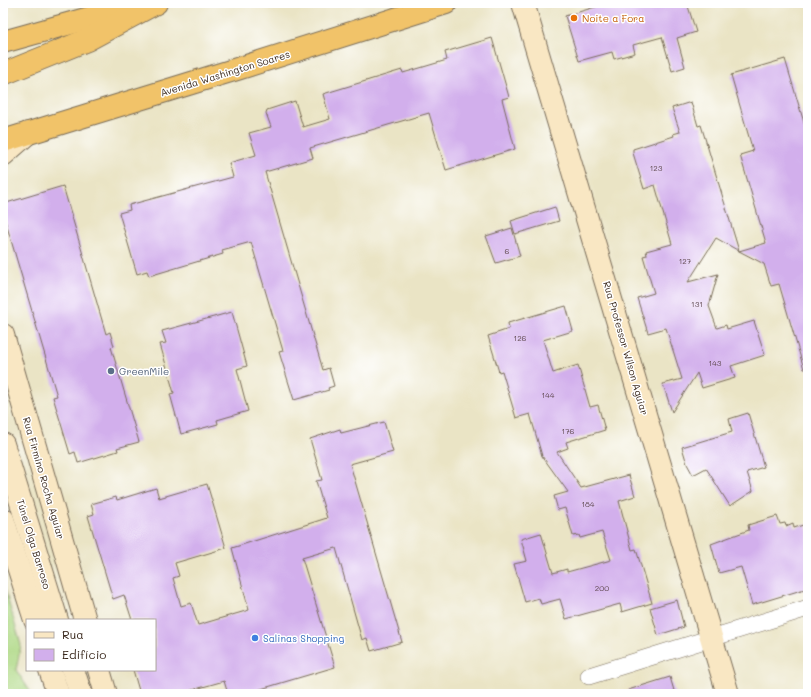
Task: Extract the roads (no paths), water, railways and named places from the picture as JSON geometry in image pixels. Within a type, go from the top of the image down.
[{"type":"highway","points":[[3,42],[143,3]]},
{"type":"highway","points":[[3,74],[87,40],[156,3]]},
{"type":"highway","name":"Avenida Washington Soares","points":[[3,141],[446,3]]},
{"type":"street","name":"Rua Professor Wilson Aguiar","points":[[523,3],[728,694]]},
{"type":"street","points":[[3,155],[28,133]]},
{"type":"street","name":"Rua Firmino Rocha Aguiar","points":[[3,335],[84,619]]},
{"type":"street","name":"Túnel Olga Barroso","points":[[3,444],[57,619]]},
{"type":"street","points":[[3,518],[35,619]]},
{"type":"street","points":[[589,676],[808,608]]},
{"type":"street","points":[[50,671],[58,694]]},
{"type":"street","points":[[74,671],[81,694]]},
{"type":"street","points":[[99,671],[106,694]]},
{"type":"place","name":"Noite a Fora","points":[[574,18]]},
{"type":"place","name":"GreenMile","points":[[111,371]]},
{"type":"place","name":"Salinas Shopping","points":[[255,638]]}]
